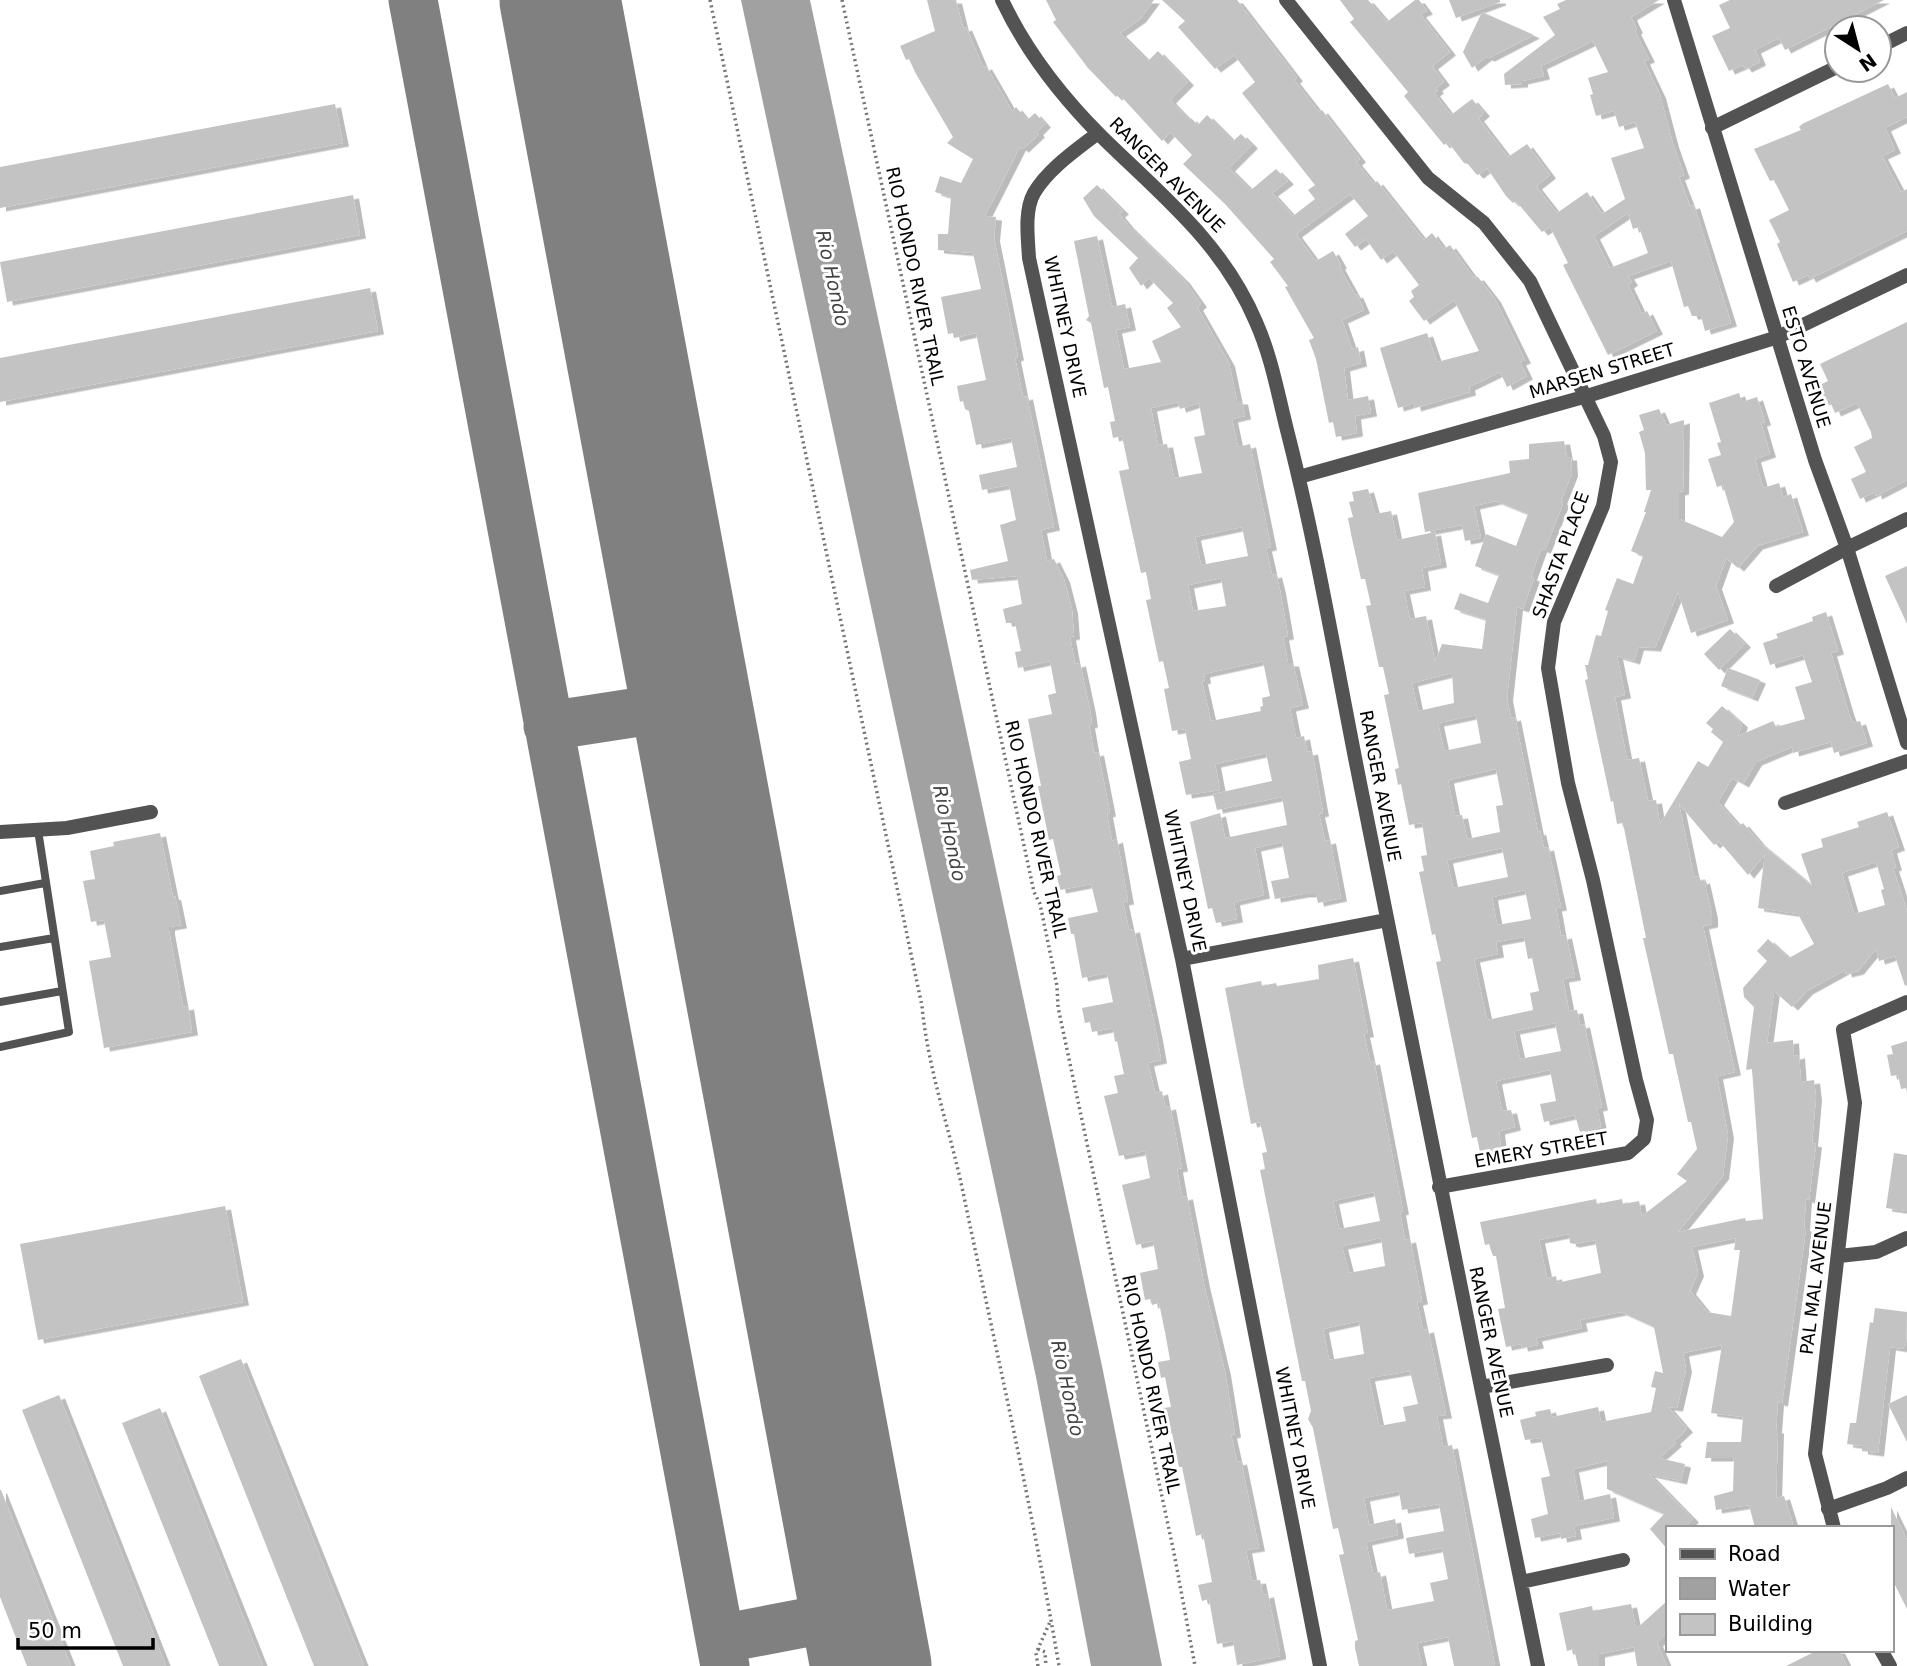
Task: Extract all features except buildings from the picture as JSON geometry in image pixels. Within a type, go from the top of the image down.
[{"type":"street","name":"RANGER AVENUE","points":[[1002,0],[1013,25],[1048,76],[1098,132],[1204,236],[1233,276],[1272,358],[1299,477],[1439,1187],[1538,1666]]},
{"type":"street","name":"SHASTA PLACE","points":[[1286,0],[1428,178],[1484,223],[1530,281],[1604,436],[1611,462],[1603,506],[1554,622],[1548,668],[1568,783],[1593,880],[1647,1120],[1644,1139]]},
{"type":"street","name":"ESTO AVENUE","points":[[1674,0],[1815,460],[1847,548],[1907,743]]},
{"type":"street","points":[[1712,128],[1823,74]]},
{"type":"street","name":"WHITNEY DRIVE","points":[[1098,132],[1052,172],[1033,194],[1027,222],[1029,258],[1182,959],[1320,1666]]},
{"type":"street","name":"MARSEN STREET","points":[[1299,477],[1587,397],[1778,337],[1907,275]]},
{"type":"street","points":[[1776,586],[1907,519]]},
{"type":"street","points":[[1784,803],[1907,761]]},
{"type":"street","points":[[0,832],[67,828],[151,813]]},
{"type":"street","points":[[1182,959],[1387,920]]},
{"type":"street","name":"PAL MAL AVENUE","points":[[1833,1526],[1815,1454],[1855,1103],[1843,1031],[1907,1002]]},
{"type":"street","name":"EMERY STREET","points":[[1439,1187],[1608,1158],[1628,1153],[1644,1139]]},
{"type":"street","points":[[1839,1256],[1876,1252],[1907,1238]]},
{"type":"street","points":[[1481,1387],[1607,1365]]},
{"type":"street","points":[[1828,1509],[1907,1478]]},
{"type":"street","points":[[1521,1582],[1623,1560]]},
{"type":"lane","points":[[0,1048],[69,1032],[38,830]]},
{"type":"lane","points":[[0,891],[45,883]]},
{"type":"lane","points":[[0,947],[54,938]]},
{"type":"lane","points":[[0,1002],[62,991]]},
{"type":"path","points":[[710,0],[856,682],[939,1103],[958,1169],[1030,1509],[1059,1666]]},
{"type":"path","name":"RIO HONDO RIVER TRAIL","points":[[842,0],[1028,865],[1034,892],[1040,904],[1057,986],[1058,1007],[1174,1553],[1195,1666]]},
{"type":"path","points":[[1038,1666],[1037,1649],[1051,1620]]},
{"type":"path","points":[[1037,1649],[1045,1652],[1048,1662],[1046,1666]]},
{"type":"water","name":"Rio Hondo","points":[[741,0],[810,0],[1102,1366],[1162,1666],[1091,1666],[1036,1377]]},
{"type":"taxiway","points":[[413,0],[725,1666]]},
{"type":"taxiway","points":[[548,726],[691,704]]},
{"type":"taxiway","points":[[720,1639],[861,1612]]},
{"type":"runway","points":[[560,0],[871,1666]]}]
